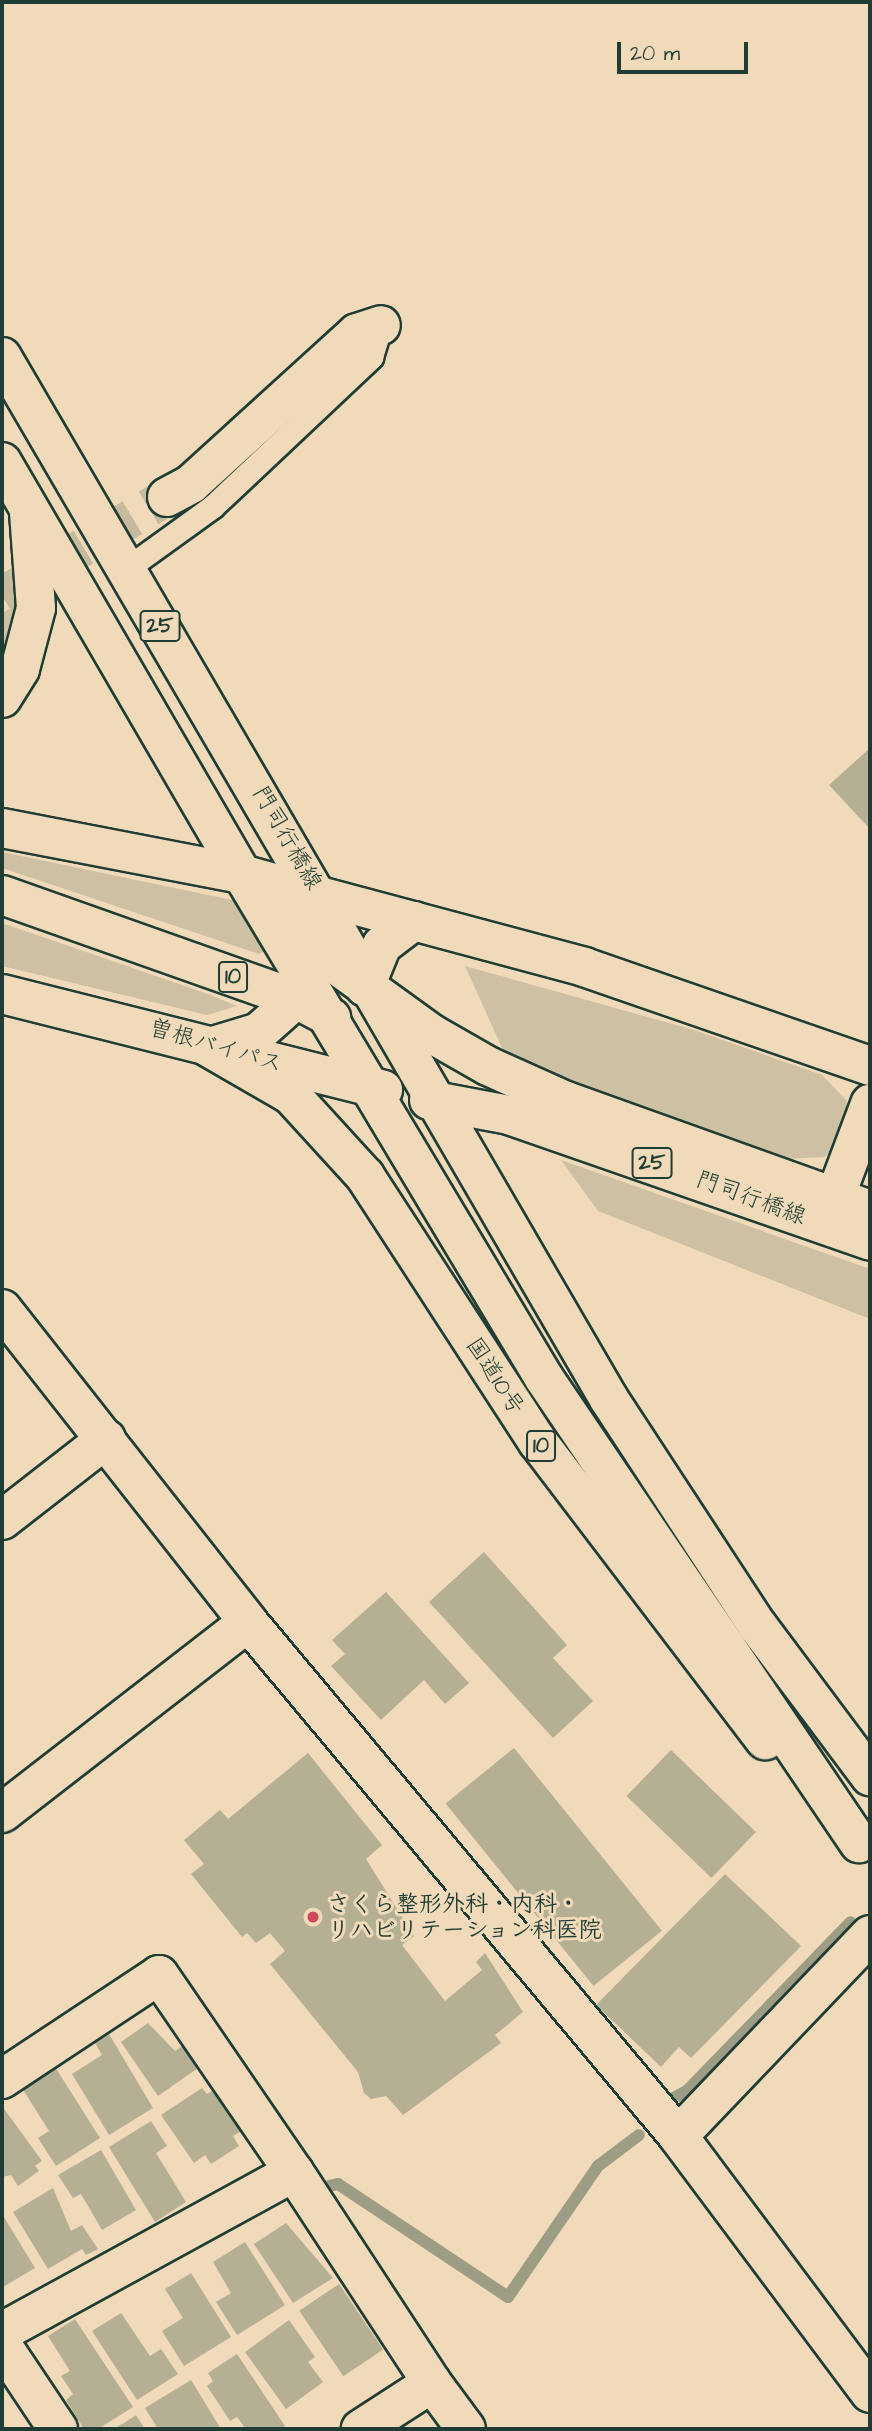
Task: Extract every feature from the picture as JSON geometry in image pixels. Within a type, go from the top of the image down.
[{"type":"main road","points":[[167,497],[191,484],[357,333],[381,326]]},
{"type":"main road","name":"門司行橋線","points":[[2,357],[316,895],[584,967],[870,1066]]},
{"type":"main road","name":"25","points":[[2,462],[242,874]]},
{"type":"main road","points":[[2,698],[20,669],[36,608],[29,512]]},
{"type":"main road","points":[[2,828],[242,874],[316,895],[310,985],[259,1032],[208,1047]]},
{"type":"main road","points":[[242,874],[310,985]]},
{"type":"main road","name":"10","points":[[2,895],[310,985],[429,1100]]},
{"type":"main road","name":"10","points":[[316,895],[429,1100],[608,1399],[749,1614],[870,1776]]},
{"type":"main road","points":[[371,1087],[363,1038],[365,987],[382,945],[414,921]]},
{"type":"main road","points":[[310,985],[365,987],[432,1034],[566,1101],[844,1209],[870,1104]]},
{"type":"main road","name":"10","points":[[310,985],[572,1422],[864,1851]]},
{"type":"main road","name":"曽根バイパス","points":[[2,994],[429,1100]]},
{"type":"main road","name":"国道10号","points":[[208,1047],[291,1095],[365,1176],[538,1442],[732,1703],[864,1851]]},
{"type":"main road","name":"門司行橋線","points":[[429,1100],[509,1115],[844,1209],[870,1241]]},
{"type":"main road","points":[[464,1159],[474,1130],[509,1115]]},
{"type":"main road","points":[[2,1309],[248,1622],[678,2136],[870,2393]]},
{"type":"main road","points":[[2,1520],[106,1439]]},
{"type":"main road","points":[[2,1812],[248,1622]]},
{"type":"main road","points":[[678,2136],[870,1936]]},
{"type":"main road","points":[[2,2079],[159,1975],[294,2172],[432,2383],[466,2429]]},
{"type":"main road","points":[[2,2332],[294,2172]]},
{"type":"main road","points":[[2,2345],[58,2429]]},
{"type":"main road","points":[[361,2429],[432,2383]]},
{"type":"lane","points":[[126,569],[212,508],[371,357],[381,326]]},
{"type":"shaded area","points":[[11,608],[15,614],[2,662],[2,613]]},
{"type":"shaded area","points":[[2,852],[237,901],[265,951],[259,954],[2,868]]},
{"type":"shaded area","points":[[2,923],[237,1006],[207,1015],[2,966]]},
{"type":"shaded area","points":[[465,966],[694,1030],[822,1075],[847,1101],[843,1139],[825,1157],[785,1159],[569,1084],[503,1050]]},
{"type":"shaded area","points":[[561,1160],[870,1269],[870,1319],[598,1211]]},
{"type":"building","points":[[870,748],[870,829],[829,785]]},
{"type":"building","points":[[484,1552],[567,1645],[553,1658],[593,1701],[553,1738],[429,1602]]},
{"type":"building","points":[[386,1592],[469,1683],[445,1704],[424,1680],[381,1720],[331,1666],[345,1654],[332,1640]]},
{"type":"building","points":[[514,1748],[662,1931],[594,1986],[446,1803]]},
{"type":"building","points":[[671,1750],[756,1832],[711,1878],[627,1796]]},
{"type":"building","name":"さくら整形外科・内科・ リハビリテーション科医院","points":[[308,1753],[382,1845],[366,1859],[414,1936],[402,1945],[445,2001],[482,1970],[476,1962],[485,1953],[523,2012],[495,2035],[501,2043],[403,2115],[386,2096],[371,2099],[364,2093],[358,2072],[270,1964],[285,1951],[270,1933],[256,1943],[247,1933],[242,1937],[191,1874],[204,1864],[184,1840],[220,1810],[228,1819]]},
{"type":"building","points":[[725,1874],[801,1946],[691,2058],[679,2047],[661,2067],[596,2005]]},
{"type":"building","points":[[148,2023],[175,2051],[182,2046],[198,2068],[158,2096],[121,2042]]},
{"type":"building","points":[[109,2034],[153,2108],[109,2135],[72,2074],[102,2055],[95,2043]]},
{"type":"building","points":[[55,2067],[100,2138],[56,2166],[38,2138],[49,2131],[22,2088]]},
{"type":"building","points":[[202,2088],[207,2094],[217,2088],[245,2129],[233,2136],[239,2146],[211,2164],[205,2155],[194,2163],[161,2115]]},
{"type":"building","points":[[2,2106],[42,2161],[35,2166],[39,2171],[18,2186],[11,2175],[2,2177]]},
{"type":"building","points":[[151,2121],[167,2146],[156,2153],[186,2202],[155,2222],[109,2147]]},
{"type":"building","points":[[101,2150],[136,2210],[102,2230],[81,2194],[73,2198],[58,2175]]},
{"type":"building","points":[[53,2188],[71,2231],[82,2225],[98,2249],[86,2255],[82,2249],[48,2269],[13,2212]]},
{"type":"building","points":[[4,2217],[35,2268],[3,2287],[2,2218]]},
{"type":"building","points":[[286,2223],[333,2278],[293,2303],[254,2244]]},
{"type":"building","points":[[245,2242],[285,2305],[237,2335],[216,2302],[231,2293],[213,2262]]},
{"type":"building","points":[[191,2273],[231,2337],[184,2366],[162,2331],[183,2318],[165,2289]]},
{"type":"building","points":[[339,2284],[383,2349],[343,2376],[299,2311]]},
{"type":"building","points":[[121,2313],[150,2356],[161,2349],[178,2374],[137,2400],[92,2331]]},
{"type":"building","points":[[75,2319],[133,2407],[98,2429],[84,2429],[66,2400],[73,2394],[61,2376],[70,2371],[48,2336]]},
{"type":"building","points":[[289,2320],[315,2357],[308,2362],[323,2382],[286,2409],[245,2352]]},
{"type":"building","points":[[237,2354],[285,2426],[279,2429],[246,2429],[237,2417],[230,2421],[207,2386],[213,2381],[208,2373]]},
{"type":"building","points":[[191,2380],[221,2429],[158,2429],[145,2408]]},
{"type":"building","points":[[136,2415],[145,2429],[113,2429],[124,2423]]},
{"type":"waterway","points":[[668,2101],[687,2091],[851,1922]]},
{"type":"waterway","points":[[329,2186],[338,2184],[508,2297],[598,2166],[639,2135]]},
{"type":"tunnel","points":[[2,596],[167,497]]},
{"type":"place","name":"さくら整形外科・内科・ リハビリテーション科医院","points":[[313,1917]]}]
